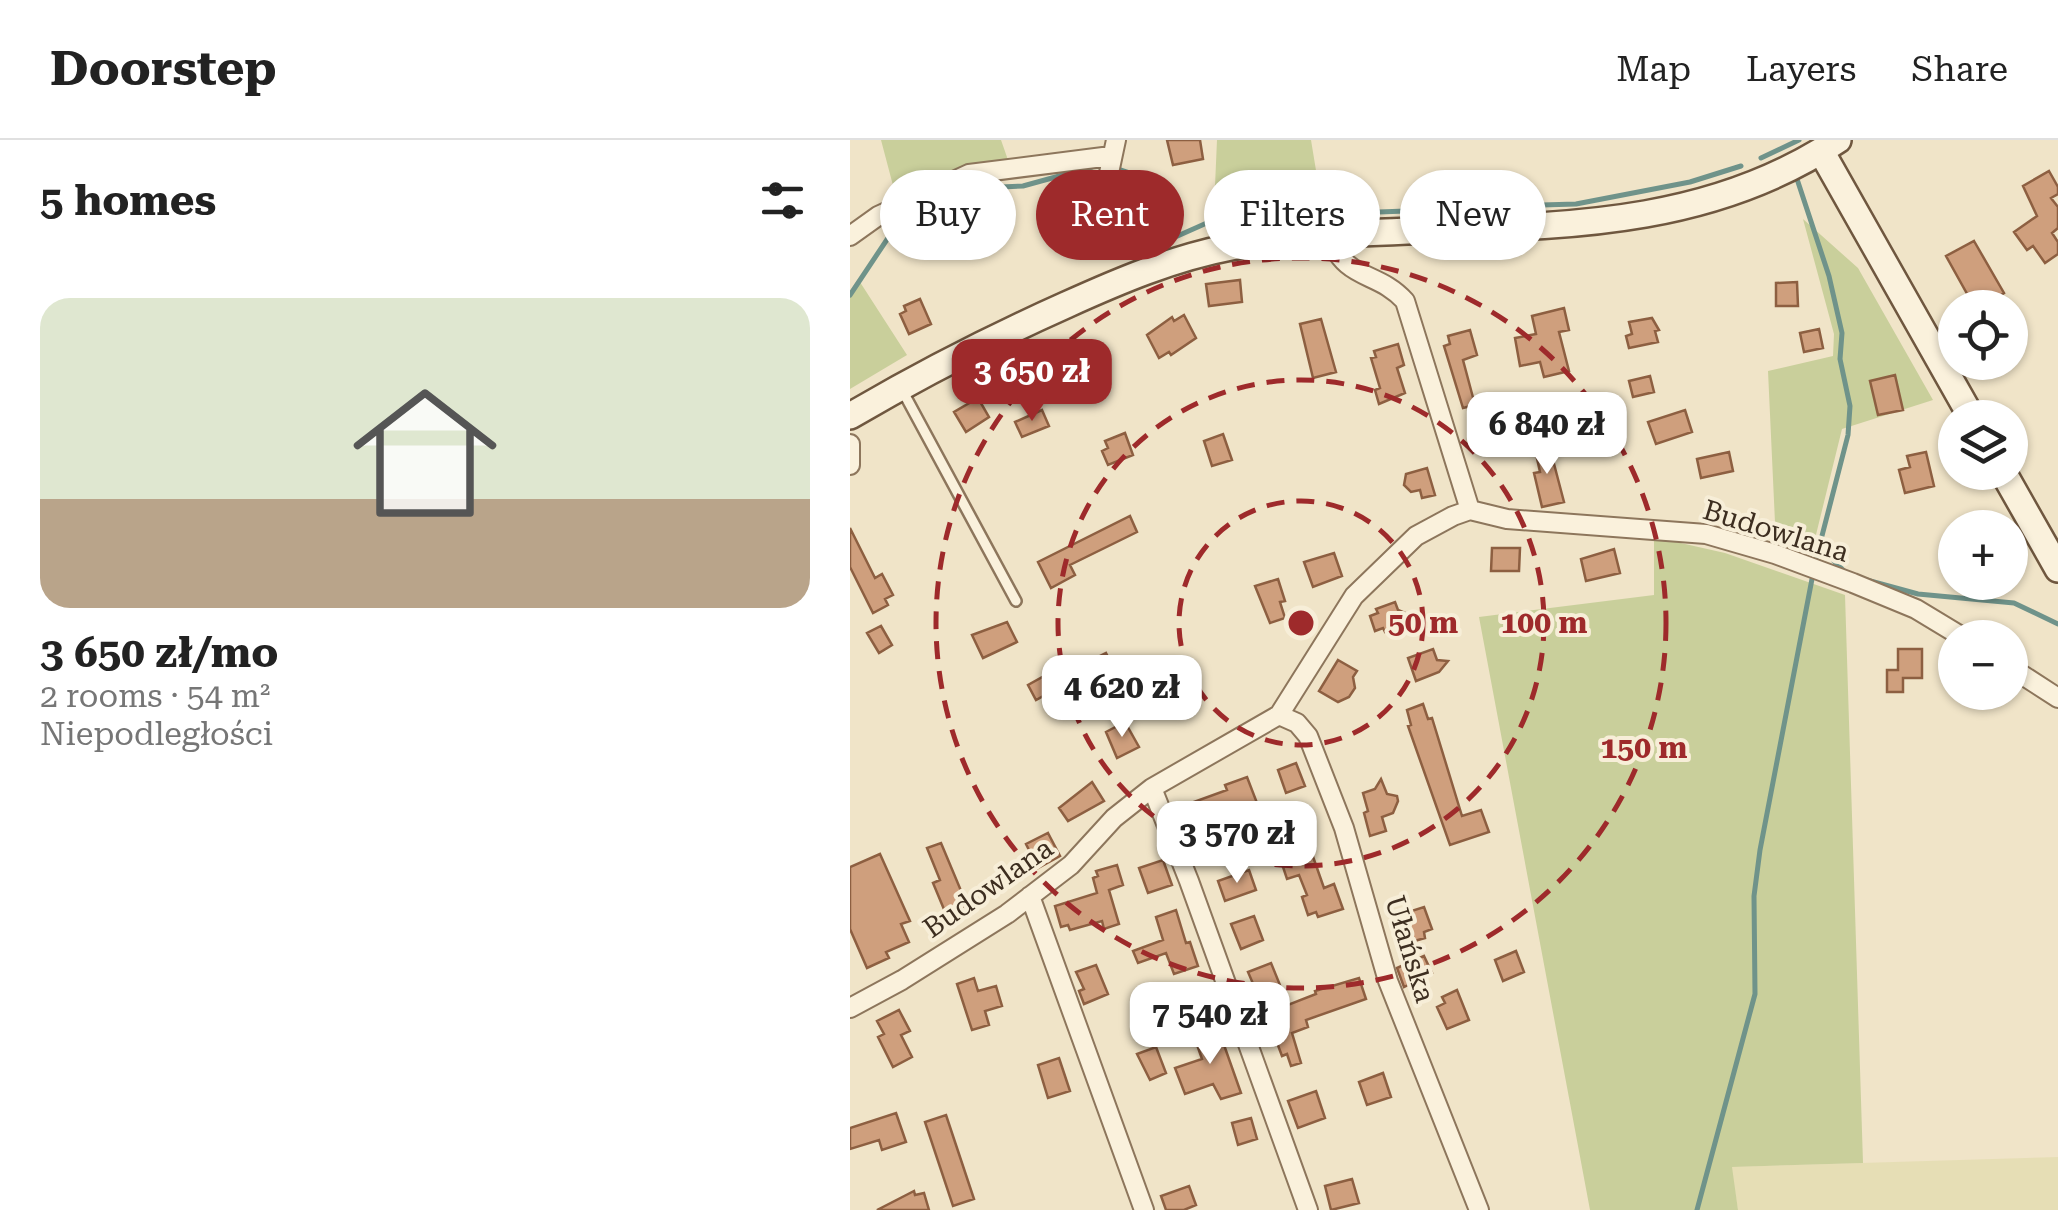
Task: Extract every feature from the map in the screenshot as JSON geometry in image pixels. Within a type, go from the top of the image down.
[{"type":"street","points":[[1380,234],[1516,229],[1628,218],[1728,192],[1829,146],[1963,400]]},
{"type":"street","points":[[850,236],[878,216],[969,174],[1113,148],[1109,172],[1156,267]]},
{"type":"street","points":[[850,416],[1004,333],[1156,267],[1204,255]]},
{"type":"street","points":[[1342,260],[1396,291],[1405,301],[1470,510]]},
{"type":"street","points":[[850,444],[850,465]]},
{"type":"street","points":[[2013,490],[2058,569]]},
{"type":"street","name":"Budowlana","points":[[850,1008],[902,980],[1030,896],[1072,865],[1114,818],[1152,788],[1279,715],[1354,596],[1416,536],[1470,510],[1507,519],[1706,534],[1853,583],[1938,623]]},
{"type":"street","points":[[2028,679],[2058,698]]},
{"type":"street","name":"Ułańska","points":[[1279,715],[1297,723],[1308,736],[1344,828],[1388,982],[1479,1210]]},
{"type":"street","points":[[1152,788],[1308,1210]]},
{"type":"street","points":[[1030,896],[1144,1210]]},
{"type":"lane","points":[[901,386],[1016,601]]},
{"type":"shaded area","points":[[2058,1157],[2058,1210],[1738,1210],[1731,1167]]},
{"type":"green space","points":[[881,140],[1001,140],[1008,160],[952,170],[889,170]]},
{"type":"green space","points":[[1217,140],[1311,140],[1316,170],[1216,170]]},
{"type":"green space","points":[[1803,219],[1858,268],[1933,400],[1842,429],[1811,555],[1776,544],[1768,371],[1833,356],[1834,334]]},
{"type":"green space","points":[[858,279],[907,355],[850,389],[850,291]]},
{"type":"green space","points":[[1654,537],[1725,553],[1845,595],[1863,1163],[1732,1167],[1738,1210],[1590,1210],[1479,617],[1654,595]]},
{"type":"building","points":[[1167,140],[1200,140],[1203,159],[1173,165]]},
{"type":"building","points":[[2049,171],[2058,187],[2058,194],[2051,198],[2058,207],[2058,228],[2052,233],[2058,242],[2058,254],[2045,263],[2033,246],[2027,250],[2014,232],[2037,216],[2023,186]]},
{"type":"building","points":[[1974,241],[2002,290],[1965,290],[1946,256]]},
{"type":"building","points":[[1240,280],[1242,302],[1209,306],[1206,284]]},
{"type":"building","points":[[1797,282],[1798,306],[1776,306],[1776,283]]},
{"type":"building","points":[[920,299],[931,324],[909,334],[900,314],[906,311],[904,306]]},
{"type":"building","points":[[1564,308],[1569,330],[1559,332],[1569,371],[1544,377],[1540,362],[1520,366],[1515,338],[1536,334],[1532,316]]},
{"type":"building","points":[[1184,315],[1196,338],[1171,355],[1169,352],[1159,358],[1147,335],[1172,317],[1174,321]]},
{"type":"building","points":[[1652,318],[1659,330],[1655,331],[1658,342],[1629,348],[1629,322]]},
{"type":"building","points":[[1321,319],[1336,372],[1313,378],[1300,324]]},
{"type":"building","points":[[1819,329],[1823,348],[1804,352],[1800,333]]},
{"type":"building","points":[[1470,330],[1477,355],[1463,360],[1475,405],[1463,408],[1444,346],[1450,344],[1448,336]]},
{"type":"building","points":[[1398,344],[1404,365],[1397,368],[1405,393],[1379,404],[1375,390],[1380,388],[1371,358],[1376,357],[1374,351]]},
{"type":"building","points":[[1036,357],[1046,381],[1010,397],[1000,373]]},
{"type":"building","points":[[1895,375],[1903,410],[1878,415],[1870,381]]},
{"type":"building","points":[[1650,376],[1654,392],[1633,397],[1629,381]]},
{"type":"building","points":[[978,398],[989,417],[966,432],[954,412]]},
{"type":"building","points":[[1042,410],[1049,426],[1022,437],[1015,422]]},
{"type":"building","points":[[1685,410],[1692,432],[1656,444],[1648,422]]},
{"type":"building","points":[[1125,433],[1133,455],[1108,465],[1102,451],[1108,448],[1105,441]]},
{"type":"building","points":[[1223,434],[1232,460],[1212,466],[1204,441]]},
{"type":"building","points":[[1548,441],[1564,502],[1542,507],[1534,473],[1540,472],[1534,445]]},
{"type":"building","points":[[1729,452],[1733,471],[1701,478],[1697,459]]},
{"type":"building","points":[[1926,452],[1934,486],[1905,493],[1899,470],[1910,467],[1907,456]]},
{"type":"building","points":[[1427,468],[1435,495],[1422,498],[1420,490],[1411,492],[1404,485],[1406,474]]},
{"type":"building","points":[[1130,516],[1137,532],[1070,565],[1075,575],[1051,588],[1038,562]]},
{"type":"building","points":[[850,528],[875,578],[882,574],[893,595],[885,599],[888,605],[873,613],[850,567]]},
{"type":"building","points":[[1492,548],[1520,548],[1519,571],[1491,571]]},
{"type":"building","points":[[1614,549],[1620,573],[1586,581],[1581,559]]},
{"type":"building","points":[[1334,553],[1342,576],[1313,587],[1304,562]]},
{"type":"building","points":[[1278,579],[1285,601],[1280,602],[1285,618],[1270,623],[1255,586]]},
{"type":"building","points":[[1395,602],[1398,610],[1405,613],[1398,627],[1375,631],[1370,616],[1378,613],[1376,609]]},
{"type":"building","points":[[1007,622],[1017,642],[983,658],[972,635]]},
{"type":"building","points":[[881,626],[892,645],[879,653],[867,633]]},
{"type":"building","points":[[1433,649],[1437,660],[1448,661],[1439,672],[1416,681],[1408,658]]},
{"type":"building","points":[[1898,649],[1922,649],[1922,678],[1903,678],[1903,692],[1887,692],[1887,670],[1898,670]]},
{"type":"building","points":[[1106,653],[1117,675],[1093,686],[1082,665]]},
{"type":"building","points":[[1338,660],[1357,671],[1353,677],[1355,688],[1349,697],[1338,702],[1319,691]]},
{"type":"building","points":[[1046,675],[1054,690],[1036,700],[1028,685]]},
{"type":"building","points":[[1423,704],[1428,719],[1432,718],[1462,816],[1481,810],[1489,832],[1450,845],[1408,726],[1411,725],[1407,710]]},
{"type":"building","points":[[1125,722],[1139,747],[1117,758],[1106,732]]},
{"type":"building","points":[[1296,763],[1305,786],[1286,793],[1278,770]]},
{"type":"building","points":[[1247,777],[1257,803],[1199,826],[1191,803],[1227,790],[1225,785]]},
{"type":"building","points":[[1381,779],[1387,794],[1397,796],[1398,801],[1393,813],[1382,817],[1386,831],[1370,836],[1363,793],[1375,789]]},
{"type":"building","points":[[1092,782],[1104,801],[1068,821],[1059,808]]},
{"type":"building","points":[[1048,833],[1060,856],[1038,868],[1026,844]]},
{"type":"building","points":[[941,843],[967,905],[946,914],[933,883],[940,880],[927,848]]},
{"type":"building","points":[[1311,851],[1324,888],[1334,884],[1343,909],[1318,917],[1316,912],[1308,915],[1302,897],[1307,895],[1299,875],[1287,879],[1283,867],[1290,864],[1287,858]]},
{"type":"building","points":[[880,854],[910,921],[901,924],[909,942],[886,952],[889,958],[867,968],[850,929],[850,867]]},
{"type":"building","points":[[1163,860],[1172,885],[1148,893],[1139,868]]},
{"type":"building","points":[[1117,865],[1123,885],[1109,890],[1119,924],[1104,929],[1102,921],[1070,930],[1068,925],[1061,927],[1055,906],[1097,893],[1093,878],[1098,876],[1096,871]]},
{"type":"building","points":[[1249,870],[1256,890],[1225,901],[1218,881]]},
{"type":"building","points":[[1424,907],[1432,929],[1424,932],[1425,938],[1411,942],[1402,914]]},
{"type":"building","points":[[1176,910],[1198,966],[1174,974],[1166,953],[1138,963],[1133,951],[1163,940],[1156,917]]},
{"type":"building","points":[[1254,916],[1263,940],[1241,949],[1231,924]]},
{"type":"building","points":[[1516,951],[1524,972],[1503,981],[1495,960]]},
{"type":"building","points":[[1424,956],[1432,973],[1404,987],[1397,968]]},
{"type":"building","points":[[1271,963],[1288,1005],[1316,994],[1315,991],[1359,978],[1366,999],[1306,1020],[1308,1027],[1292,1033],[1301,1063],[1291,1066],[1276,1040],[1281,1039],[1267,989],[1257,993],[1248,972]]},
{"type":"building","points":[[1096,965],[1108,994],[1084,1004],[1079,991],[1084,989],[1076,972]]},
{"type":"building","points":[[974,978],[978,991],[996,986],[1002,1006],[985,1011],[989,1025],[972,1030],[957,984]]},
{"type":"building","points":[[1191,990],[1199,1013],[1176,1021],[1169,998]]},
{"type":"building","points":[[1457,990],[1469,1020],[1447,1029],[1437,1007],[1445,1003],[1442,997]]},
{"type":"building","points":[[899,1010],[910,1031],[901,1035],[912,1057],[893,1067],[878,1037],[884,1034],[877,1021]]},
{"type":"building","points":[[1218,1028],[1241,1093],[1221,1099],[1213,1084],[1185,1094],[1175,1068],[1202,1059],[1194,1036]]},
{"type":"building","points":[[1156,1047],[1166,1073],[1150,1080],[1137,1054]]},
{"type":"building","points":[[1059,1058],[1070,1091],[1048,1098],[1038,1065]]},
{"type":"building","points":[[1383,1073],[1391,1097],[1367,1105],[1359,1082]]},
{"type":"building","points":[[1316,1091],[1325,1118],[1298,1128],[1288,1101]]},
{"type":"building","points":[[896,1113],[906,1142],[882,1150],[879,1140],[850,1149],[850,1128]]},
{"type":"building","points":[[946,1115],[974,1199],[953,1206],[925,1122]]},
{"type":"building","points":[[1251,1118],[1257,1139],[1238,1145],[1232,1123]]},
{"type":"building","points":[[1352,1179],[1359,1203],[1331,1210],[1325,1186]]},
{"type":"building","points":[[1189,1186],[1196,1205],[1166,1210],[1161,1196]]},
{"type":"building","points":[[914,1191],[915,1195],[924,1193],[929,1210],[877,1210]]},
{"type":"waterway","points":[[1761,158],[1799,140]]},
{"type":"waterway","points":[[1546,205],[1576,204],[1690,182],[1741,166]]},
{"type":"waterway","points":[[850,295],[898,223],[926,203],[978,188],[1023,186],[1092,167]]},
{"type":"waterway","points":[[1118,169],[1133,174],[1164,242],[1218,218],[1400,211]]},
{"type":"waterway","points":[[1797,179],[1829,276],[1842,333],[1840,359],[1850,406],[1848,435],[1816,559]]},
{"type":"waterway","points":[[1820,547],[1844,571]]},
{"type":"waterway","points":[[1697,1210],[1755,994],[1754,896],[1760,850],[1812,579]]},
{"type":"waterway","points":[[1863,579],[1918,594],[2014,603],[2058,624]]}]
